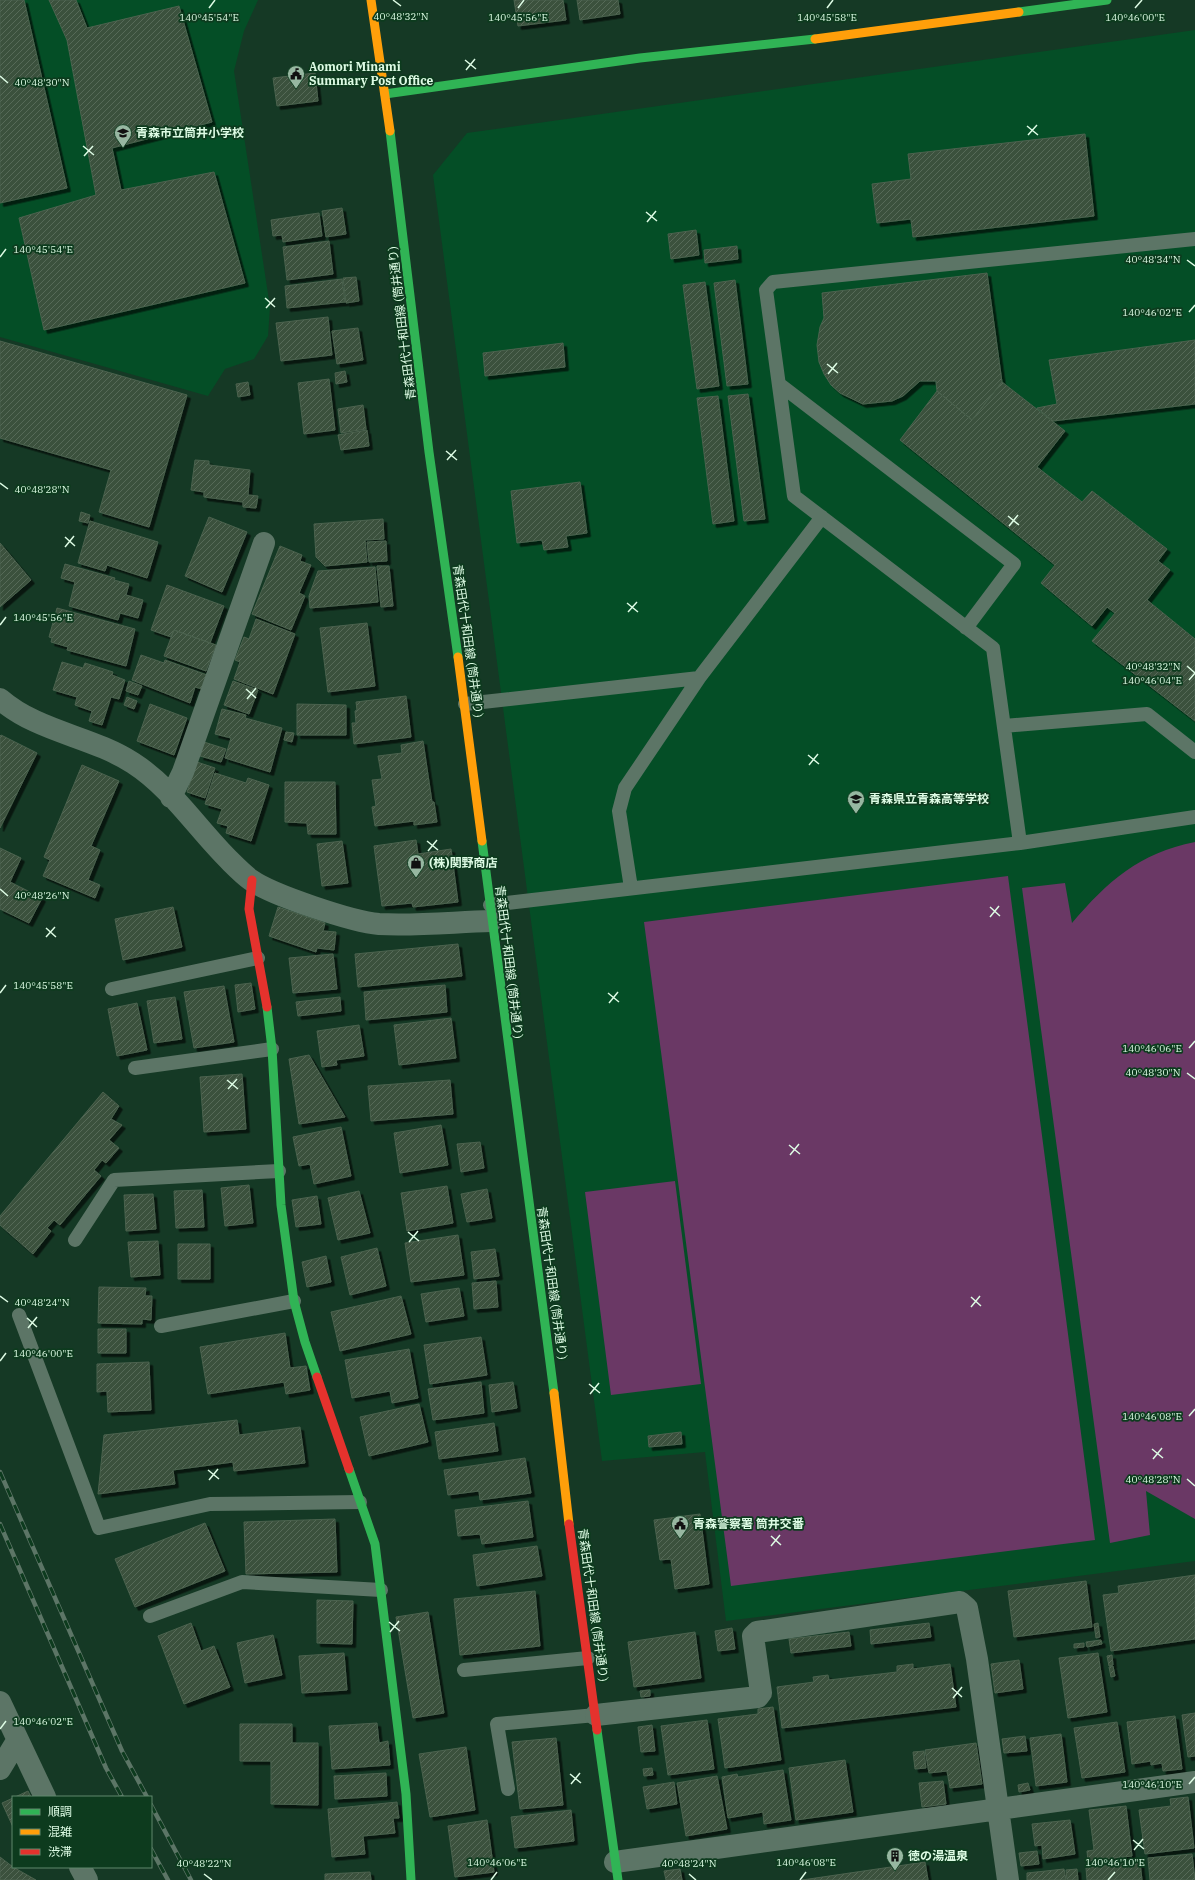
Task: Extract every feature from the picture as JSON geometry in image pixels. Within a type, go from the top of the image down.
[{"type":"main road","name":"青森田代十和田線 (筒井通り)","points":[[371,0],[385,94],[429,452],[465,704],[490,913],[551,1367],[571,1539],[616,1871]]},
{"type":"main road","points":[[385,94],[640,58],[829,37],[1107,0]]},
{"type":"main road","points":[[252,880],[249,910],[265,996],[272,1049],[279,1171],[294,1301],[305,1342],[375,1544],[406,1794],[411,1880]]},
{"type":"street","points":[[171,797],[183,772],[264,543]]},
{"type":"street","points":[[0,699],[10,707],[36,722],[109,751],[132,763],[150,776],[230,861],[252,880],[279,893],[347,917],[378,924],[490,913]]},
{"type":"street","points":[[596,1715],[758,1697],[761,1693],[753,1636],[757,1632],[960,1602],[967,1608],[977,1659],[1008,1880]]},
{"type":"street","points":[[0,1702],[17,1741],[44,1796]]},
{"type":"street","points":[[0,1769],[17,1741]]},
{"type":"street","points":[[616,1871],[998,1810],[1195,1782]]},
{"type":"street","points":[[81,1868],[87,1880]]},
{"type":"lane","points":[[1020,843],[993,648],[794,496],[766,290],[774,282],[1195,239]]},
{"type":"lane","points":[[779,384],[1014,564],[966,628]]},
{"type":"lane","points":[[631,888],[619,811],[625,788],[699,678],[822,517]]},
{"type":"lane","points":[[465,704],[699,678]]},
{"type":"lane","points":[[1004,726],[1147,714],[1195,752]]},
{"type":"lane","points":[[490,913],[631,888],[1020,843],[1195,817]]},
{"type":"lane","points":[[112,990],[258,958]]},
{"type":"lane","points":[[135,1068],[272,1049]]},
{"type":"lane","points":[[75,1240],[114,1180],[279,1171]]},
{"type":"lane","points":[[161,1326],[294,1301]]},
{"type":"lane","points":[[19,1315],[99,1528],[210,1504],[360,1502]]},
{"type":"lane","points":[[150,1616],[242,1582],[381,1590]]},
{"type":"lane","points":[[464,1670],[588,1658]]},
{"type":"lane","points":[[508,1789],[497,1724],[596,1715]]},
{"type":"shaded area","name":"青森市立筒井小学校","points":[[0,0],[258,0],[244,31],[234,71],[270,307],[268,336],[254,359],[225,369],[208,396],[0,337]]},
{"type":"shaded area","name":"青森県立青森高等学校","points":[[1195,30],[1195,1561],[726,1621],[705,1452],[602,1461],[433,175],[467,133]]},
{"type":"shaded area","points":[[1195,842],[1195,1519],[1146,1491],[1150,1535],[1110,1543],[1022,888],[1065,883],[1072,923],[1112,882],[1141,861],[1157,853]]},
{"type":"shaded area","points":[[1008,876],[1095,1540],[731,1586],[644,922]]},
{"type":"shaded area","points":[[675,1181],[701,1384],[611,1395],[585,1192]]},
{"type":"building","points":[[0,0],[24,0],[67,188],[0,203]]},
{"type":"building","points":[[49,0],[76,0],[87,28],[179,6],[212,122],[112,148],[121,190],[214,172],[245,283],[44,330],[19,218],[96,195],[67,40]]},
{"type":"building","points":[[514,0],[563,0],[566,20],[518,26]]},
{"type":"building","points":[[577,0],[618,0],[620,14],[580,20]]},
{"type":"building","points":[[315,73],[318,101],[277,106],[273,78]]},
{"type":"building","points":[[1085,134],[1094,216],[913,237],[911,219],[877,223],[872,184],[911,179],[908,154]]},
{"type":"building","points":[[342,208],[346,234],[326,237],[322,211]]},
{"type":"building","points":[[319,213],[322,236],[283,242],[282,235],[273,236],[271,220]]},
{"type":"building","points":[[696,230],[699,255],[671,259],[668,234]]},
{"type":"building","points":[[329,241],[333,274],[287,280],[283,247]]},
{"type":"building","points":[[737,246],[738,259],[705,263],[704,250]]},
{"type":"building","points":[[987,273],[1002,382],[972,420],[937,391],[936,381],[920,381],[903,396],[892,401],[863,404],[840,393],[831,385],[819,362],[817,345],[820,327],[824,318],[822,293]]},
{"type":"building","points":[[356,277],[359,301],[346,303],[343,278]]},
{"type":"building","points":[[342,279],[345,302],[287,308],[285,286]]},
{"type":"building","points":[[735,280],[748,384],[727,386],[714,283]]},
{"type":"building","points":[[705,282],[719,386],[697,389],[683,285]]},
{"type":"building","points":[[328,317],[332,355],[281,361],[276,323]]},
{"type":"building","points":[[358,328],[363,360],[337,364],[332,331]]},
{"type":"building","points":[[1195,340],[1195,404],[1053,421],[1037,408],[1057,404],[1049,360]]},
{"type":"building","points":[[0,341],[187,395],[149,527],[99,512],[111,470],[0,438]]},
{"type":"building","points":[[563,343],[565,367],[485,376],[483,353]]},
{"type":"building","points":[[345,371],[347,382],[336,384],[335,373]]},
{"type":"building","points":[[329,379],[335,430],[304,434],[298,383]]},
{"type":"building","points":[[248,382],[250,395],[238,397],[236,384]]},
{"type":"building","points":[[1002,382],[1065,431],[1037,467],[1082,502],[1092,491],[1167,549],[1158,561],[1170,570],[1147,600],[1195,639],[1195,721],[1092,641],[1115,613],[1107,607],[1092,626],[1041,583],[1055,565],[900,440],[937,391],[972,420]]},
{"type":"building","points":[[748,394],[765,519],[744,521],[728,396]]},
{"type":"building","points":[[718,396],[734,521],[713,524],[697,398]]},
{"type":"building","points":[[363,405],[366,429],[341,433],[338,409]]},
{"type":"building","points":[[367,430],[369,446],[341,450],[338,435]]},
{"type":"building","points":[[195,460],[209,461],[209,465],[250,470],[248,495],[258,496],[256,508],[243,507],[243,502],[204,497],[204,492],[191,490]]},
{"type":"building","points":[[580,482],[587,533],[566,536],[568,547],[544,550],[542,540],[517,543],[511,491]]},
{"type":"building","points":[[81,512],[90,515],[88,523],[79,521]]},
{"type":"building","points":[[209,517],[247,532],[222,592],[185,576]]},
{"type":"building","points":[[383,519],[384,539],[365,540],[367,562],[325,566],[316,557],[314,524]]},
{"type":"building","points":[[90,521],[158,542],[147,578],[107,565],[105,571],[78,563]]},
{"type":"building","points":[[386,541],[387,561],[369,562],[367,542]]},
{"type":"building","points":[[0,543],[31,580],[0,607]]},
{"type":"building","points":[[280,546],[302,555],[300,561],[311,565],[299,593],[305,596],[291,630],[252,614]]},
{"type":"building","points":[[65,564],[115,578],[114,580],[129,584],[126,595],[143,600],[138,618],[120,613],[118,620],[69,606],[75,582],[61,578]]},
{"type":"building","points":[[377,566],[389,566],[393,606],[381,607]]},
{"type":"building","points":[[375,567],[378,602],[310,608],[309,596],[318,571]]},
{"type":"building","points":[[167,585],[224,606],[210,643],[174,630],[171,637],[151,630]]},
{"type":"building","points":[[57,608],[135,629],[126,666],[67,650],[68,647],[51,642],[52,638],[49,637]]},
{"type":"building","points":[[256,619],[295,634],[273,694],[234,679],[240,662],[235,660],[244,637],[249,639]]},
{"type":"building","points":[[367,623],[375,686],[328,692],[320,628]]},
{"type":"building","points":[[174,630],[216,645],[206,671],[164,656]]},
{"type":"building","points":[[141,655],[164,663],[165,660],[207,675],[202,689],[195,687],[190,703],[132,680]]},
{"type":"building","points":[[62,662],[83,668],[85,663],[113,672],[112,675],[125,680],[119,699],[111,697],[102,725],[89,721],[92,711],[75,705],[77,697],[53,690]]},
{"type":"building","points":[[129,681],[142,686],[138,695],[126,691]]},
{"type":"building","points":[[233,681],[258,690],[249,714],[224,705]]},
{"type":"building","points":[[406,696],[411,737],[354,744],[352,723],[356,723],[356,702]]},
{"type":"building","points":[[127,697],[137,701],[134,709],[124,705]]},
{"type":"building","points":[[150,704],[187,718],[174,755],[137,741]]},
{"type":"building","points":[[297,704],[346,705],[346,735],[297,735]]},
{"type":"building","points":[[222,709],[246,715],[245,718],[282,728],[270,772],[225,758],[231,738],[215,734]]},
{"type":"building","points":[[286,732],[294,733],[292,742],[284,740]]},
{"type":"building","points":[[1,735],[37,753],[0,828],[0,736]]},
{"type":"building","points":[[423,741],[432,802],[434,802],[437,822],[414,825],[414,821],[375,826],[372,807],[376,806],[372,780],[382,779],[378,756],[402,753],[401,745]]},
{"type":"building","points":[[204,742],[226,749],[221,762],[200,756]]},
{"type":"building","points":[[197,762],[215,768],[205,798],[187,792]]},
{"type":"building","points":[[82,765],[119,781],[91,846],[100,850],[88,880],[100,885],[95,898],[43,876],[50,860],[44,857]]},
{"type":"building","points":[[215,773],[246,783],[248,778],[269,785],[251,841],[226,833],[228,826],[217,823],[222,809],[205,804]]},
{"type":"building","points":[[285,782],[335,782],[336,834],[308,834],[307,823],[285,822]]},
{"type":"building","name":"(株)関野商店","points":[[416,840],[418,854],[451,849],[458,902],[413,907],[412,903],[382,906],[374,846]]},
{"type":"building","points":[[342,841],[348,883],[322,886],[317,844]]},
{"type":"building","points":[[0,848],[21,858],[10,882],[42,898],[29,923],[0,909]]},
{"type":"building","points":[[173,907],[182,947],[123,960],[115,919]]},
{"type":"building","points":[[278,907],[325,923],[323,931],[336,932],[334,950],[317,948],[316,952],[269,936]]},
{"type":"building","points":[[458,944],[462,976],[358,987],[355,954]]},
{"type":"building","points":[[333,954],[337,989],[293,993],[289,958]]},
{"type":"building","points":[[251,983],[255,1009],[238,1012],[235,985]]},
{"type":"building","points":[[445,985],[447,1012],[366,1020],[364,992]]},
{"type":"building","points":[[224,986],[234,1042],[194,1048],[184,992]]},
{"type":"building","points":[[175,997],[182,1039],[154,1043],[147,1001]]},
{"type":"building","points":[[340,997],[341,1011],[298,1016],[296,1002]]},
{"type":"building","points":[[137,1003],[147,1050],[117,1056],[108,1009]]},
{"type":"building","points":[[451,1018],[456,1058],[399,1065],[394,1025]]},
{"type":"building","points":[[359,1025],[364,1056],[336,1060],[337,1065],[322,1067],[317,1031]]},
{"type":"building","points":[[309,1055],[345,1117],[299,1124],[289,1059]]},
{"type":"building","points":[[242,1074],[246,1129],[204,1132],[200,1077]]},
{"type":"building","points":[[450,1080],[453,1114],[371,1121],[368,1086]]},
{"type":"building","points":[[103,1092],[119,1106],[111,1119],[122,1125],[109,1140],[119,1148],[106,1163],[102,1160],[94,1170],[101,1176],[60,1225],[54,1220],[47,1228],[51,1231],[33,1254],[0,1225],[0,1216]]},
{"type":"building","points":[[441,1125],[448,1165],[400,1173],[394,1133]]},
{"type":"building","points":[[341,1127],[351,1176],[314,1184],[310,1164],[299,1166],[293,1137]]},
{"type":"building","points":[[480,1142],[484,1168],[461,1172],[457,1144]]},
{"type":"building","points":[[249,1185],[253,1223],[225,1226],[221,1188]]},
{"type":"building","points":[[447,1186],[453,1223],[407,1231],[401,1193]]},
{"type":"building","points":[[487,1189],[492,1218],[467,1222],[461,1194]]},
{"type":"building","points":[[202,1190],[204,1227],[176,1228],[174,1191]]},
{"type":"building","points":[[359,1191],[370,1233],[338,1240],[328,1198]]},
{"type":"building","points":[[153,1194],[156,1229],[126,1231],[124,1195]]},
{"type":"building","points":[[317,1196],[321,1224],[296,1227],[292,1200]]},
{"type":"building","points":[[458,1235],[464,1275],[411,1282],[405,1243]]},
{"type":"building","points":[[158,1241],[160,1275],[131,1277],[128,1242]]},
{"type":"building","points":[[178,1244],[210,1244],[210,1279],[178,1279]]},
{"type":"building","points":[[377,1248],[386,1286],[350,1295],[341,1257]]},
{"type":"building","points":[[495,1249],[499,1276],[474,1279],[471,1252]]},
{"type":"building","points":[[326,1256],[331,1282],[307,1287],[302,1262]]},
{"type":"building","points":[[496,1281],[498,1307],[474,1309],[472,1283]]},
{"type":"building","points":[[99,1287],[146,1288],[145,1296],[152,1296],[151,1320],[142,1319],[142,1324],[98,1323]]},
{"type":"building","points":[[459,1288],[464,1316],[426,1322],[421,1294]]},
{"type":"building","points":[[401,1296],[411,1334],[340,1351],[331,1312]]},
{"type":"building","points":[[98,1329],[126,1329],[126,1353],[98,1353]]},
{"type":"building","points":[[285,1333],[290,1368],[306,1366],[310,1390],[286,1394],[284,1382],[208,1394],[200,1347]]},
{"type":"building","points":[[481,1337],[487,1375],[430,1384],[424,1345]]},
{"type":"building","points":[[409,1349],[418,1398],[392,1403],[390,1391],[352,1398],[345,1360]]},
{"type":"building","points":[[149,1362],[151,1410],[108,1412],[107,1391],[97,1392],[97,1364]]},
{"type":"building","points":[[481,1382],[484,1413],[433,1420],[428,1389]]},
{"type":"building","points":[[513,1382],[517,1408],[492,1412],[489,1385]]},
{"type":"building","points":[[419,1404],[428,1442],[369,1456],[360,1417]]},
{"type":"building","points":[[237,1420],[239,1435],[300,1427],[305,1463],[234,1471],[233,1462],[173,1470],[175,1484],[98,1494],[104,1435]]},
{"type":"building","points":[[494,1423],[498,1451],[439,1459],[435,1432]]},
{"type":"building","points":[[681,1432],[682,1444],[649,1447],[648,1436]]},
{"type":"building","points":[[525,1458],[531,1493],[480,1500],[479,1491],[448,1495],[444,1470]]},
{"type":"building","points":[[528,1501],[533,1537],[482,1544],[480,1534],[458,1536],[455,1510]]},
{"type":"building","name":"青森警察署 筒井交番","points":[[700,1514],[709,1584],[675,1589],[671,1559],[660,1560],[654,1520]]},
{"type":"building","points":[[335,1519],[337,1572],[246,1574],[244,1522]]},
{"type":"building","points":[[205,1523],[225,1571],[135,1607],[115,1559]]},
{"type":"building","points":[[537,1546],[542,1576],[477,1586],[473,1555]]},
{"type":"building","points":[[1195,1575],[1195,1639],[1111,1651],[1103,1595],[1119,1593],[1118,1586]]},
{"type":"building","points":[[1086,1581],[1092,1627],[1014,1637],[1008,1591]]},
{"type":"building","points":[[535,1591],[540,1646],[460,1655],[454,1599]]},
{"type":"building","points":[[317,1600],[353,1601],[352,1644],[317,1643]]},
{"type":"building","points":[[428,1612],[444,1713],[413,1718],[396,1617]]},
{"type":"building","points":[[191,1623],[201,1651],[214,1646],[230,1687],[184,1704],[158,1636]]},
{"type":"building","points":[[929,1623],[931,1637],[871,1644],[870,1630]]},
{"type":"building","points":[[1098,1623],[1100,1637],[1096,1638],[1094,1624]]},
{"type":"building","points":[[732,1628],[735,1649],[718,1651],[715,1631]]},
{"type":"building","points":[[695,1632],[701,1678],[634,1687],[628,1642]]},
{"type":"building","points":[[849,1632],[851,1646],[791,1653],[789,1639]]},
{"type":"building","points":[[273,1635],[282,1675],[245,1683],[237,1643]]},
{"type":"building","points":[[1101,1640],[1102,1644],[1087,1647],[1086,1642]]},
{"type":"building","points":[[1084,1643],[1084,1647],[1074,1648],[1074,1644]]},
{"type":"building","points":[[344,1653],[347,1690],[302,1693],[299,1656]]},
{"type":"building","points":[[1098,1653],[1107,1712],[1068,1718],[1059,1658]]},
{"type":"building","points":[[1112,1655],[1113,1665],[1109,1666],[1107,1656]]},
{"type":"building","points":[[1019,1660],[1023,1689],[995,1693],[991,1664]]},
{"type":"building","points":[[913,1664],[913,1669],[950,1664],[956,1707],[782,1728],[777,1687],[814,1682],[813,1677],[828,1675],[829,1680],[897,1672],[897,1666]]},
{"type":"building","points":[[1113,1666],[1115,1676],[1111,1677],[1109,1667]]},
{"type":"building","points":[[650,1690],[650,1696],[641,1697],[640,1691]]},
{"type":"building","points":[[773,1707],[781,1760],[725,1768],[718,1719],[758,1714],[758,1709]]},
{"type":"building","points":[[1195,1713],[1195,1756],[1188,1757],[1182,1715]]},
{"type":"building","points":[[1175,1716],[1182,1769],[1163,1771],[1162,1763],[1151,1765],[1151,1761],[1132,1764],[1127,1722]]},
{"type":"building","points":[[707,1720],[714,1769],[668,1775],[661,1726]]},
{"type":"building","points":[[1117,1722],[1125,1772],[1082,1778],[1074,1728]]},
{"type":"building","points":[[377,1723],[379,1743],[388,1741],[390,1765],[332,1769],[329,1726]]},
{"type":"building","points":[[240,1724],[292,1724],[292,1743],[318,1743],[318,1805],[271,1804],[271,1761],[240,1761]]},
{"type":"building","points":[[652,1725],[655,1751],[641,1752],[638,1727]]},
{"type":"building","points":[[1061,1734],[1067,1782],[1036,1786],[1030,1738]]},
{"type":"building","points":[[1025,1736],[1027,1751],[1004,1753],[1002,1739]]},
{"type":"building","points":[[556,1738],[563,1805],[520,1809],[512,1742]]},
{"type":"building","points":[[976,1743],[982,1784],[950,1788],[947,1771],[929,1773],[925,1750]]},
{"type":"building","points":[[466,1747],[475,1810],[430,1817],[419,1754]]},
{"type":"building","points":[[924,1751],[926,1768],[915,1769],[913,1752]]},
{"type":"building","points":[[845,1760],[853,1812],[796,1820],[789,1768]]},
{"type":"building","points":[[652,1768],[653,1775],[644,1776],[643,1769]]},
{"type":"building","points":[[783,1770],[791,1820],[764,1824],[763,1812],[728,1818],[722,1777],[737,1774],[738,1777]]},
{"type":"building","points":[[386,1773],[387,1796],[335,1799],[334,1776]]},
{"type":"building","points":[[717,1776],[727,1829],[686,1836],[677,1783]]},
{"type":"building","points":[[943,1781],[946,1804],[922,1807],[919,1783]]},
{"type":"building","points":[[674,1782],[677,1804],[647,1809],[643,1787]]},
{"type":"building","points":[[1028,1783],[1030,1790],[1019,1792],[1018,1785]]},
{"type":"building","points":[[28,1791],[30,1796],[17,1796]]},
{"type":"building","points":[[1188,1797],[1194,1848],[1145,1854],[1139,1810],[1171,1806],[1170,1799]]},
{"type":"building","points":[[12,1798],[12,1825],[2,1803]]},
{"type":"building","points":[[397,1802],[399,1818],[393,1818],[395,1833],[363,1836],[365,1854],[332,1857],[328,1809]]},
{"type":"building","points":[[1126,1806],[1132,1856],[1088,1861],[1087,1851],[1094,1850],[1089,1810]]},
{"type":"building","points":[[571,1810],[574,1841],[515,1848],[511,1817]]},
{"type":"building","points":[[487,1820],[494,1872],[455,1877],[448,1826]]},
{"type":"building","points":[[1070,1820],[1075,1854],[1043,1859],[1042,1845],[1035,1846],[1032,1824]]},
{"type":"building","points":[[1037,1851],[1039,1864],[1021,1866],[1019,1853]]},
{"type":"building","points":[[1192,1854],[1195,1880],[1150,1880],[1148,1858]]},
{"type":"building","points":[[0,1857],[12,1866],[12,1868],[15,1868],[36,1880],[0,1880]]},
{"type":"building","name":"徳の湯温泉","points":[[925,1862],[928,1880],[802,1880]]},
{"type":"building","points":[[1140,1862],[1142,1880],[1087,1880],[1086,1868]]},
{"type":"building","points":[[680,1869],[682,1880],[666,1880],[664,1871]]},
{"type":"building","points":[[1064,1869],[1066,1880],[1027,1880],[1027,1873]]},
{"type":"building","points":[[1077,1869],[1078,1880],[1067,1880],[1066,1870]]},
{"type":"building","points":[[370,1872],[371,1880],[325,1880],[325,1874]]},
{"type":"railway","points":[[0,1472],[122,1751],[146,1796]]},
{"type":"railway","points":[[0,1524],[106,1768],[121,1796]]},
{"type":"railway","points":[[152,1807],[191,1880]]},
{"type":"railway","points":[[152,1851],[168,1880]]},
{"type":"traffic: fast","points":[[1019,12],[1107,0]]},
{"type":"traffic: fast","points":[[385,94],[640,58],[815,39]]},
{"type":"traffic: fast","points":[[390,131],[429,452],[458,657]]},
{"type":"traffic: fast","points":[[482,841],[554,1393]]},
{"type":"traffic: fast","points":[[267,1007],[272,1049],[281,1205],[294,1301],[305,1342],[317,1377]]},
{"type":"traffic: fast","points":[[349,1469],[375,1544],[406,1794],[411,1880]]},
{"type":"traffic: fast","points":[[597,1730],[618,1880]]},
{"type":"traffic: slow","points":[[371,0],[390,131]]},
{"type":"traffic: slow","points":[[815,39],[1019,12]]},
{"type":"traffic: slow","points":[[458,657],[482,841]]},
{"type":"traffic: slow","points":[[554,1393],[569,1524]]},
{"type":"traffic: jam","points":[[252,880],[249,909],[267,1007]]},
{"type":"traffic: jam","points":[[317,1377],[349,1469]]},
{"type":"traffic: jam","points":[[569,1524],[597,1730]]},
{"type":"place","name":"Aomori Minami Summary Post Office","points":[[296,89]]},
{"type":"place","name":"青森市立筒井小学校","points":[[123,148]]},
{"type":"place","name":"青森県立青森高等学校","points":[[856,814]]},
{"type":"place","name":"(株)関野商店","points":[[416,878]]},
{"type":"place","name":"青森警察署 筒井交番","points":[[680,1539]]},
{"type":"place","name":"徳の湯温泉","points":[[895,1871]]}]
